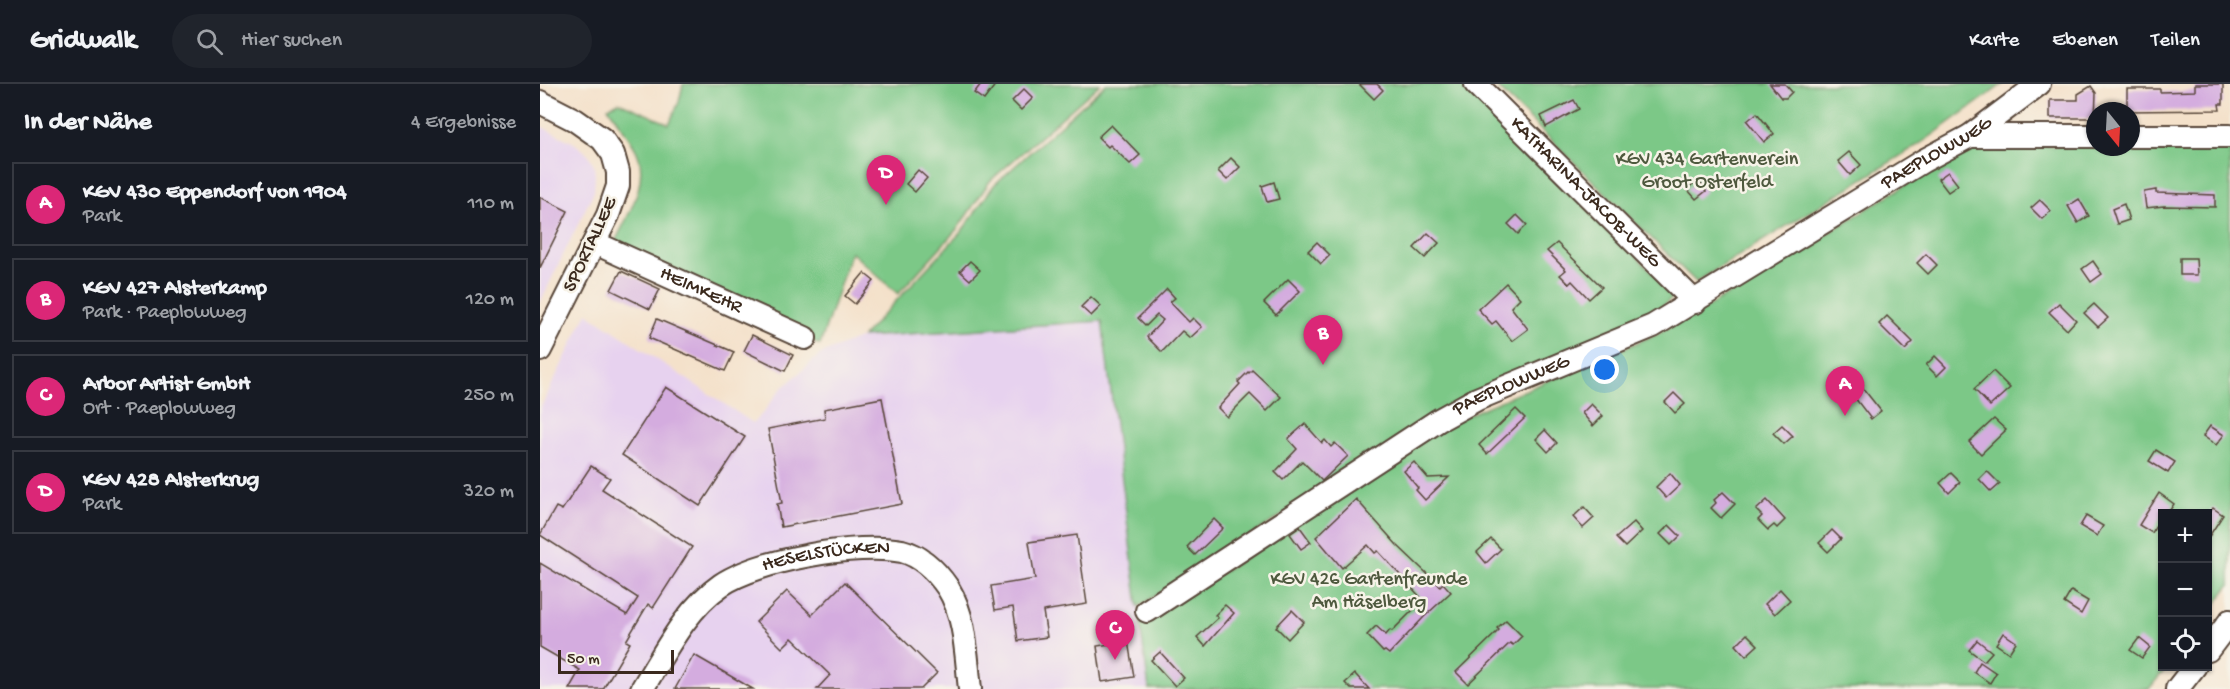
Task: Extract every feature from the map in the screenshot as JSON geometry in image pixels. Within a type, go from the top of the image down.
[{"type":"street","name":"KATHARINA-JACOB-WEG","points":[[1476,84],[1695,302]]},
{"type":"street","name":"PAEPLOWWEG","points":[[1147,611],[1439,420],[1477,399],[1653,326],[1923,161],[1970,136],[2039,84]]},
{"type":"street","name":"SPORTALLEE","points":[[540,102],[602,139],[613,154],[618,172],[618,186],[611,208],[540,350]]},
{"type":"street","points":[[1970,136],[2086,136]]},
{"type":"street","points":[[2140,136],[2230,136]]},
{"type":"street","name":"HEIMKEHR","points":[[595,243],[805,338]]},
{"type":"street","name":"HESELSTÜCKEN","points":[[642,689],[686,619],[722,584],[751,569],[806,556],[880,549],[904,552],[922,560],[936,572],[948,588],[961,622],[970,689]]},
{"type":"street","points":[[2212,645],[2230,621]]},
{"type":"street","points":[[2177,689],[2191,671]]},
{"type":"shaded area","points":[[540,126],[574,143],[588,154],[594,165],[595,176],[594,191],[540,303]]},
{"type":"shaded area","points":[[587,313],[753,423],[779,391],[821,354],[862,337],[1103,321],[1149,689],[540,689],[540,409]]},
{"type":"green space","points":[[683,84],[1100,84],[990,181],[958,228],[898,294],[851,252],[820,345],[611,250],[629,214],[639,188],[641,175],[636,150],[608,107],[619,102],[669,124],[679,102]]},
{"type":"green space","points":[[1106,84],[1461,84],[1676,295],[1649,317],[1474,393],[1138,607],[1102,321],[862,337],[962,231],[994,185]]},
{"type":"green space","name":"KGV 434 Gartenverein Groot Osterfeld","points":[[1494,84],[2003,84],[1923,142],[1696,282]]},
{"type":"green space","name":"KGV 426 Gartenfreunde Am Häselberg","points":[[2230,142],[2230,585],[2212,609],[2212,509],[2158,509],[2158,671],[2164,671],[2149,689],[1149,689],[1140,623],[1257,550],[1437,428],[1657,334],[1709,306],[1971,145],[2086,146],[2086,156],[2140,156],[2140,147]]},
{"type":"building","points":[[981,84],[996,84],[984,100],[974,93]]},
{"type":"building","points":[[1359,84],[1377,84],[1383,90],[1374,99]]},
{"type":"building","points":[[1770,84],[1785,84],[1792,92],[1786,98],[1781,98]]},
{"type":"building","points":[[2195,84],[2223,84],[2223,104],[2219,104],[2220,110],[2140,111],[2140,102],[2127,102],[2127,89],[2160,89],[2160,92],[2195,91]]},
{"type":"building","points":[[2091,86],[2096,93],[2096,102],[2086,102],[2086,118],[2050,118],[2050,100],[2078,100],[2078,94]]},
{"type":"building","points":[[1024,89],[1033,98],[1021,110],[1012,101]]},
{"type":"building","points":[[1574,100],[1579,109],[1546,127],[1541,116]]},
{"type":"building","points":[[1757,113],[1774,134],[1764,142],[1747,121]]},
{"type":"building","points":[[1111,125],[1140,155],[1130,164],[1098,137]]},
{"type":"building","points":[[1849,152],[1861,165],[1850,175],[1838,161]]},
{"type":"building","points":[[1231,158],[1240,167],[1227,180],[1218,171]]},
{"type":"building","points":[[918,170],[927,178],[915,192],[906,184]]},
{"type":"building","points":[[1948,172],[1958,185],[1948,192],[1938,179]]},
{"type":"building","points":[[1698,180],[1706,191],[1696,199],[1687,189]]},
{"type":"building","points":[[1274,182],[1279,199],[1267,202],[1262,186]]},
{"type":"building","points":[[2156,190],[2156,193],[2215,195],[2215,207],[2146,208],[2144,192]]},
{"type":"building","points":[[540,197],[568,211],[540,268]]},
{"type":"building","points":[[2079,199],[2089,216],[2078,223],[2068,206]]},
{"type":"building","points":[[2040,200],[2051,211],[2042,219],[2031,208]]},
{"type":"building","points":[[2124,204],[2129,220],[2117,224],[2112,209]]},
{"type":"building","points":[[1517,215],[1527,225],[1518,234],[1508,224]]},
{"type":"building","points":[[1428,233],[1439,243],[1425,258],[1414,248]]},
{"type":"building","points":[[1317,242],[1330,255],[1321,264],[1308,251]]},
{"type":"building","points":[[1557,243],[1602,287],[1589,299],[1572,281],[1569,284],[1560,275],[1566,270],[1547,251]]},
{"type":"building","points":[[1926,254],[1937,265],[1928,274],[1917,263]]},
{"type":"building","points":[[2180,258],[2196,258],[2197,275],[2180,275]]},
{"type":"building","points":[[970,261],[980,270],[970,280],[960,271]]},
{"type":"building","points":[[2093,261],[2102,274],[2091,282],[2082,269]]},
{"type":"building","points":[[621,271],[660,289],[650,309],[611,290]]},
{"type":"building","points":[[864,273],[874,281],[855,304],[845,296]]},
{"type":"building","points":[[1288,279],[1300,291],[1276,315],[1264,303]]},
{"type":"building","points":[[1506,283],[1520,298],[1511,307],[1528,329],[1512,341],[1496,321],[1492,324],[1478,309]]},
{"type":"building","points":[[1167,289],[1175,298],[1170,302],[1189,322],[1193,318],[1202,327],[1190,338],[1182,331],[1162,352],[1147,337],[1163,320],[1157,315],[1146,326],[1138,318]]},
{"type":"building","points":[[1091,297],[1101,306],[1091,316],[1081,307]]},
{"type":"building","points":[[2059,303],[2076,320],[2067,330],[2049,312]]},
{"type":"building","points":[[2094,304],[2108,318],[2098,327],[2084,313]]},
{"type":"building","points":[[1887,316],[1913,342],[1905,350],[1879,324]]},
{"type":"building","points":[[657,319],[734,352],[725,371],[649,338]]},
{"type":"building","points":[[752,335],[793,355],[785,371],[744,351]]},
{"type":"building","points":[[1935,356],[1946,367],[1937,376],[1926,365]]},
{"type":"building","points":[[1252,370],[1281,397],[1267,411],[1250,394],[1227,417],[1218,408],[1240,384],[1238,382]]},
{"type":"building","points":[[1993,371],[2010,388],[1990,406],[1974,389]]},
{"type":"building","points":[[1858,382],[1881,411],[1871,419],[1848,389]]},
{"type":"building","points":[[666,387],[745,437],[700,506],[622,455]]},
{"type":"building","points":[[1674,393],[1685,404],[1675,413],[1665,402]]},
{"type":"building","points":[[882,398],[902,504],[781,527],[777,504],[782,503],[768,429],[825,418],[824,409]]},
{"type":"building","points":[[1591,404],[1603,416],[1593,426],[1582,413]]},
{"type":"building","points":[[1516,409],[1525,418],[1487,454],[1479,445]]},
{"type":"building","points":[[1994,419],[2006,430],[1981,454],[1969,442]]},
{"type":"building","points":[[1305,424],[1322,443],[1325,440],[1331,447],[1335,443],[1348,456],[1322,481],[1302,461],[1283,480],[1275,472],[1297,449],[1288,439]]},
{"type":"building","points":[[1782,425],[1793,436],[1784,444],[1773,433]]},
{"type":"building","points":[[2210,426],[2224,435],[2216,445],[2203,436]]},
{"type":"building","points":[[1545,430],[1557,443],[1548,452],[1536,439]]},
{"type":"building","points":[[2156,450],[2175,462],[2168,473],[2149,461]]},
{"type":"building","points":[[1414,462],[1428,478],[1449,477],[1425,500],[1404,471]]},
{"type":"building","points":[[591,466],[610,478],[602,489],[692,547],[653,608],[648,604],[626,641],[630,643],[603,689],[569,689],[580,670],[540,647],[540,563],[627,615],[638,598],[540,535],[556,507],[562,510]]},
{"type":"building","points":[[1987,471],[2000,484],[1991,492],[1979,479]]},
{"type":"building","points":[[1670,473],[1680,485],[1666,498],[1656,487]]},
{"type":"building","points":[[1951,473],[1960,482],[1949,493],[1940,483]]},
{"type":"building","points":[[1723,492],[1735,504],[1721,518],[1711,508],[1716,503],[1714,500]]},
{"type":"building","points":[[2159,493],[2174,504],[2171,509],[2158,509],[2158,522],[2152,533],[2139,525]]},
{"type":"building","points":[[1356,499],[1397,545],[1440,586],[1443,583],[1451,592],[1389,654],[1383,652],[1367,635],[1376,626],[1386,635],[1423,600],[1378,551],[1375,553],[1368,545],[1342,568],[1316,537]]},
{"type":"building","points":[[1767,500],[1785,520],[1777,528],[1774,525],[1768,530],[1758,520],[1762,516],[1756,510]]},
{"type":"building","points":[[1584,507],[1594,518],[1583,528],[1573,517]]},
{"type":"building","points":[[2212,509],[2223,515],[2212,532]]},
{"type":"building","points":[[2086,516],[2103,526],[2097,536],[2080,526]]},
{"type":"building","points":[[1214,519],[1223,528],[1195,555],[1187,547]]},
{"type":"building","points":[[1634,522],[1642,531],[1625,547],[1616,538]]},
{"type":"building","points":[[1669,525],[1680,536],[1671,545],[1660,534]]},
{"type":"building","points":[[1300,527],[1311,542],[1301,549],[1290,534]]},
{"type":"building","points":[[1832,530],[1841,539],[1828,552],[1819,543]]},
{"type":"building","points":[[1077,535],[1087,604],[1043,611],[1047,637],[1018,641],[1013,607],[995,610],[991,586],[1035,579],[1029,542]]},
{"type":"building","points":[[1491,539],[1501,549],[1486,563],[1477,552]]},
{"type":"building","points":[[845,582],[937,673],[921,689],[817,689],[830,675],[792,638],[782,648],[756,622],[787,591],[812,615]]},
{"type":"building","points":[[1780,589],[1790,600],[1775,614],[1765,604]]},
{"type":"building","points":[[2071,591],[2088,601],[2081,614],[2064,603]]},
{"type":"building","points":[[1225,605],[1234,613],[1205,646],[1197,637],[1218,618],[1215,615]]},
{"type":"building","points":[[1292,610],[1304,622],[1288,639],[1276,627]]},
{"type":"building","points":[[1506,620],[1522,636],[1513,645],[1510,643],[1468,684],[1456,672],[1499,630],[1497,628]]},
{"type":"building","points":[[2003,633],[2016,642],[2009,653],[1996,644]]},
{"type":"building","points":[[1747,634],[1758,645],[1746,656],[1736,645]]},
{"type":"building","points":[[2139,638],[2150,647],[2142,658],[2130,650]]},
{"type":"building","points":[[1977,640],[1992,652],[1984,661],[1969,650]]},
{"type":"building","points":[[1128,641],[1134,677],[1102,682],[1097,646]]},
{"type":"building","points":[[1160,652],[1184,678],[1175,686],[1151,660]]},
{"type":"building","points":[[694,655],[753,689],[675,689]]},
{"type":"building","points":[[1980,662],[1996,673],[1990,683],[1974,672]]},
{"type":"building","points":[[1355,674],[1369,689],[1351,689],[1345,683]]},
{"type":"place","name":"KGV 428 Alsterkrug","points":[[886,205]]},
{"type":"place","name":"KGV 427 Alsterkamp","points":[[1323,365]]},
{"type":"place","name":"KGV 430 Eppendorf von 1904","points":[[1845,416]]},
{"type":"place","name":"Arbor Artist GmbH","points":[[1115,660]]}]
